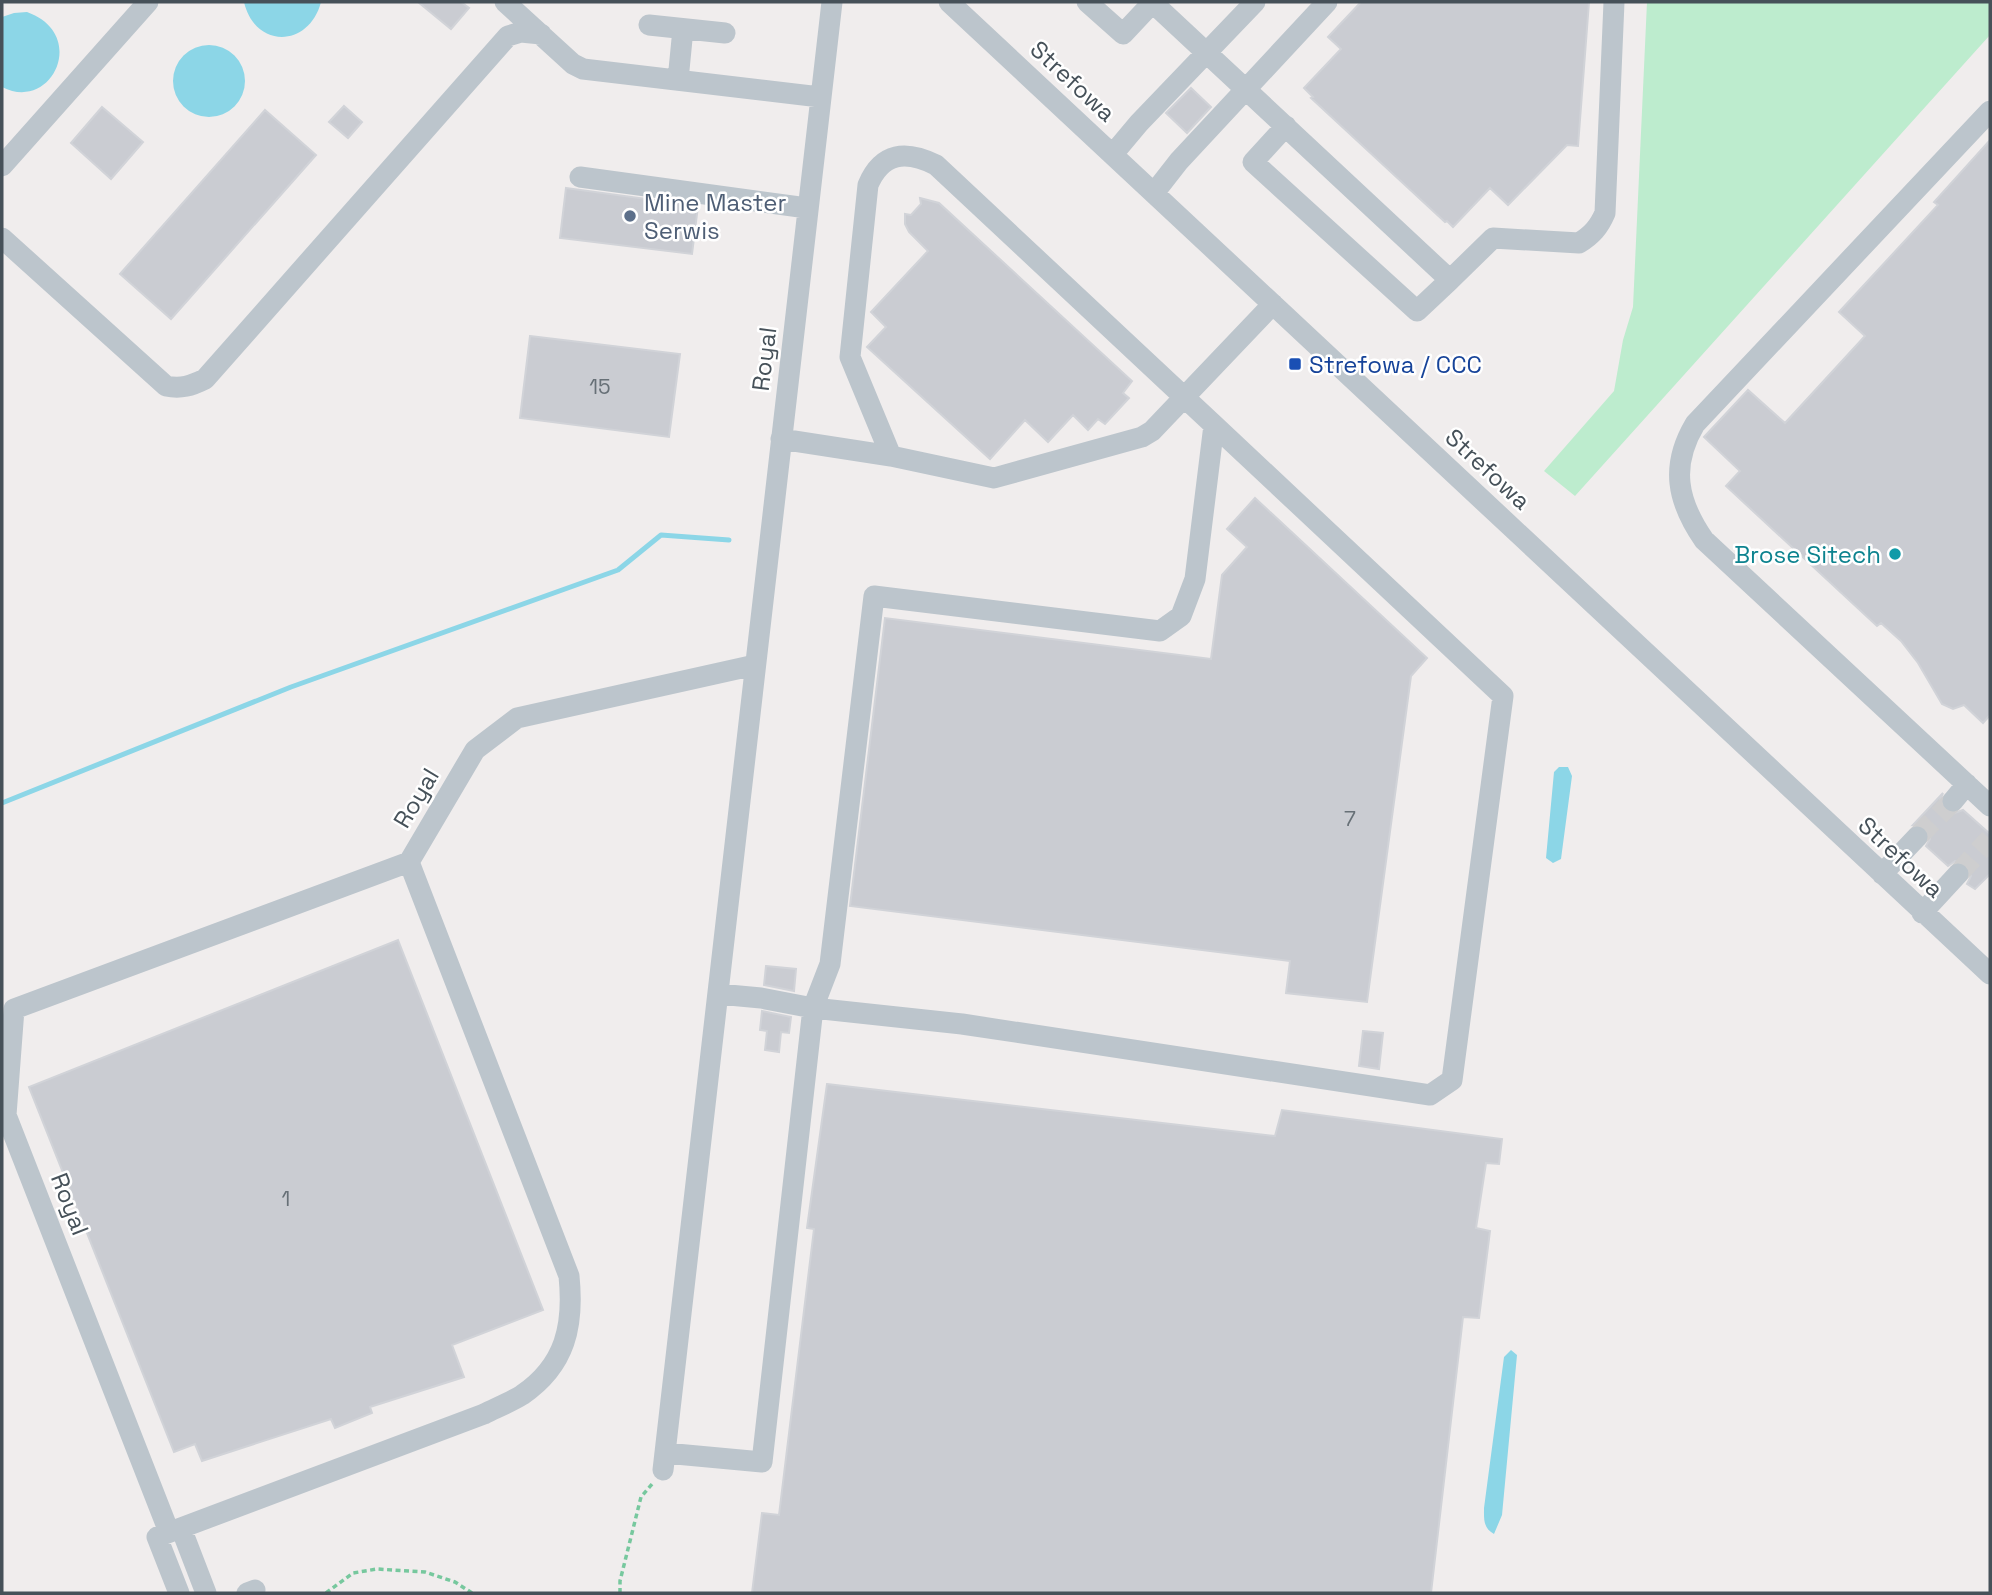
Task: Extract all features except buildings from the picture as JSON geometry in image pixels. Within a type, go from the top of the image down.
[{"type":"street","points":[[2,166],[148,2]]},
{"type":"street","points":[[505,2],[573,64],[583,69],[820,97]]},
{"type":"street","name":"Royal","points":[[178,1593],[169,1533],[6,1115],[14,1009],[409,862],[475,750],[517,718],[755,665],[832,2]]},
{"type":"street","name":"Strefowa","points":[[949,2],[1990,974]]},
{"type":"street","points":[[1087,2],[1122,34],[1153,2],[1450,280]]},
{"type":"street","points":[[1113,154],[1139,123],[1255,2]]},
{"type":"street","points":[[1154,192],[1179,161],[1327,2]]},
{"type":"street","points":[[1286,126],[1253,162],[1417,311],[1493,238],[1579,243],[1599,226],[1605,213],[1615,2]]},
{"type":"street","points":[[649,25],[725,33]]},
{"type":"street","points":[[678,80],[683,29]]},
{"type":"street","points":[[2,238],[166,386],[191,386],[205,379],[508,36],[521,32],[541,34]]},
{"type":"street","points":[[1989,803],[1704,540],[1684,507],[1679,484],[1679,464],[1684,443],[1695,424],[1990,111]]},
{"type":"street","points":[[718,993],[813,1008],[962,1024],[1430,1095],[1452,1080],[1503,696],[936,165],[921,158],[899,156],[884,162],[873,173],[868,185],[850,357],[891,456]]},
{"type":"street","points":[[580,177],[807,208]]},
{"type":"street","points":[[781,439],[891,456],[994,478],[1142,437],[1152,431],[1273,304]]},
{"type":"street","points":[[755,665],[664,1462],[762,1462],[813,1008],[830,964],[874,596],[1160,631],[1181,616],[1195,579],[1214,425]]},
{"type":"street","points":[[1953,801],[1967,784]]},
{"type":"street","points":[[1882,874],[1917,837]]},
{"type":"street","points":[[206,1593],[169,1533],[484,1414],[522,1395],[550,1370],[567,1338],[572,1305],[569,1276],[409,862]]},
{"type":"street","points":[[1922,913],[1958,874]]},
{"type":"path","points":[[620,1593],[620,1581],[641,1497],[664,1462]]},
{"type":"path","points":[[326,1593],[353,1573],[377,1569],[425,1572],[455,1582],[472,1593]]},
{"type":"green space","points":[[1647,2],[1990,2],[1990,35],[1575,496],[1544,471],[1614,391],[1623,340],[1633,307]]},
{"type":"water","points":[[244,2],[321,2],[315,17],[305,28],[294,35],[282,37],[270,35],[259,28],[250,17]]},
{"type":"water","points":[[27,12],[46,23],[56,37],[60,52],[56,68],[48,80],[36,89],[20,92],[2,87],[2,17]]},
{"type":"water","points":[[209,45],[229,51],[239,61],[245,81],[239,101],[229,111],[209,117],[189,111],[179,101],[173,81],[179,61],[189,51]]},
{"type":"water","points":[[1559,767],[1568,767],[1572,776],[1561,859],[1553,863],[1546,858],[1554,772]]},
{"type":"water","points":[[1511,1350],[1517,1355],[1502,1515],[1494,1534],[1486,1526],[1484,1508],[1504,1357]]},
{"type":"waterway","points":[[2,803],[291,687],[618,570],[661,535],[729,540]]},
{"type":"tunnel","points":[[1917,837],[1953,801]]},
{"type":"tunnel","points":[[1958,874],[1990,839]]},
{"type":"place","name":"Mine Master Serwis","points":[[630,216]]},
{"type":"place","name":"Strefowa / CCC","points":[[1295,364]]},
{"type":"place","name":"Brose Sitech","points":[[1895,554]]}]
